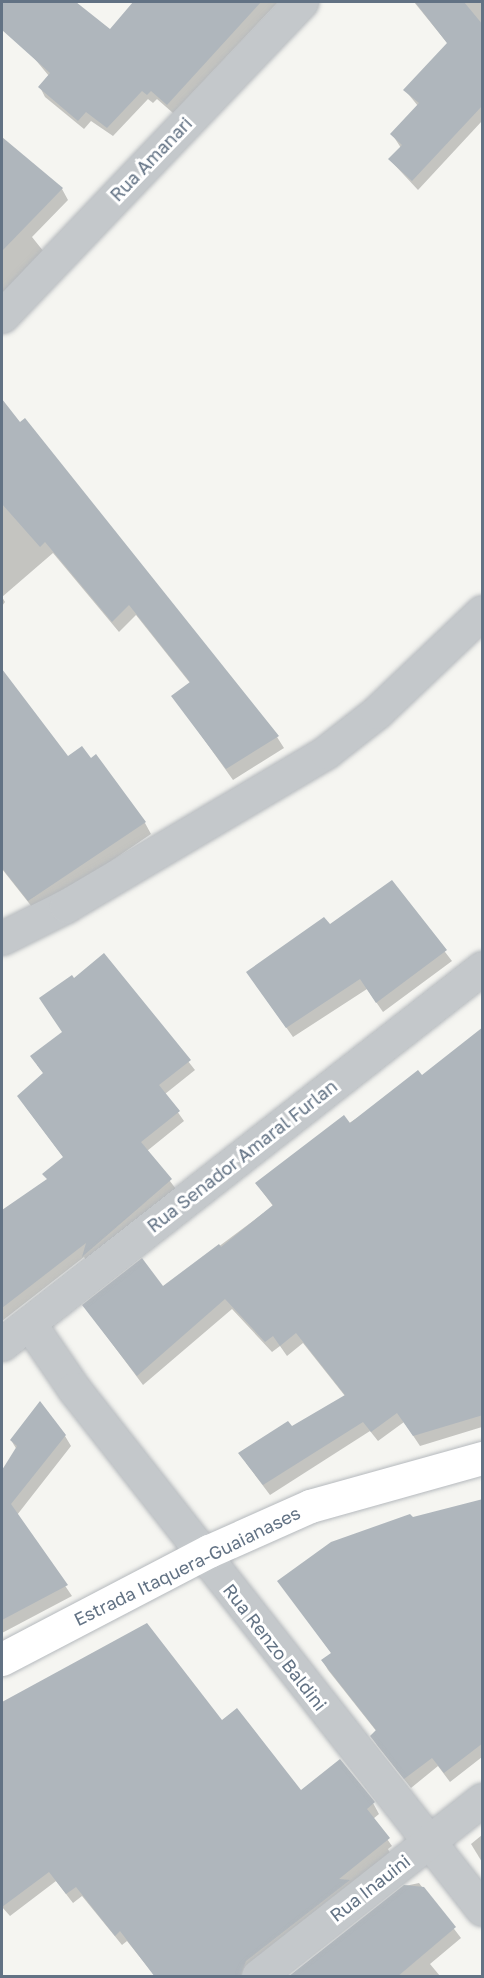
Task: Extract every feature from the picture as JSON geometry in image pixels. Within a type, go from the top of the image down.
[{"type":"main road","name":"Estrada Itaquera-Guaianases","points":[[2,1659],[202,1555],[310,1506],[483,1458]]},
{"type":"street","name":"Rua Amanari","points":[[2,316],[301,2]]},
{"type":"street","points":[[2,938],[76,900],[326,752],[377,712],[483,612]]},
{"type":"street","name":"Rua Senador Amaral Furlan","points":[[2,1344],[483,968]]},
{"type":"street","name":"Rua Renzo Baldini","points":[[29,1323],[74,1389],[202,1555],[483,1909]]},
{"type":"street","name":"Rua Inauini","points":[[258,1977],[483,1800]]},
{"type":"building","points":[[2,2],[76,2],[110,29],[133,2],[261,2],[167,105],[151,91],[147,95],[142,91],[107,128],[86,112],[78,121],[38,87],[50,73],[2,30]]},
{"type":"building","points":[[415,2],[464,2],[483,25],[483,105],[412,181],[388,159],[402,145],[390,134],[419,103],[403,90],[447,43]]},
{"type":"building","points":[[2,137],[63,188],[2,251]]},
{"type":"building","points":[[2,399],[20,422],[25,418],[279,736],[226,769],[171,696],[190,682],[129,605],[112,622],[45,542],[40,547],[2,504]]},
{"type":"building","points":[[2,669],[68,756],[82,746],[91,758],[96,754],[146,822],[28,901],[2,868]]},
{"type":"building","points":[[392,880],[447,950],[376,1003],[360,979],[286,1028],[246,972],[324,917],[330,924]]},
{"type":"building","points":[[104,953],[191,1060],[159,1085],[180,1111],[141,1142],[172,1179],[82,1257],[86,1243],[2,1308],[2,1210],[47,1179],[42,1174],[63,1157],[17,1096],[43,1073],[30,1056],[62,1032],[39,998],[72,975],[74,978]]},
{"type":"building","points":[[483,1027],[483,1415],[413,1436],[397,1413],[371,1432],[363,1422],[263,1485],[238,1453],[288,1421],[292,1426],[345,1395],[296,1333],[280,1346],[273,1336],[265,1342],[225,1299],[137,1376],[82,1305],[142,1258],[163,1286],[219,1244],[221,1247],[273,1205],[255,1183],[344,1115],[350,1123],[418,1070],[422,1075]]},
{"type":"building","points":[[40,1401],[66,1435],[11,1504],[68,1585],[2,1620],[2,1470],[17,1446],[10,1440]]},
{"type":"building","points":[[483,1499],[483,1743],[444,1773],[432,1758],[404,1779],[370,1736],[376,1730],[321,1660],[331,1653],[277,1581],[331,1542],[410,1514],[413,1517]]},
{"type":"building","points":[[147,1623],[222,1720],[237,1708],[301,1790],[340,1759],[375,1802],[367,1809],[390,1838],[339,1879],[350,1880],[246,1961],[240,1977],[155,1977],[120,1931],[115,1936],[76,1887],[66,1894],[49,1872],[2,1907],[2,1702]]},
{"type":"building","points":[[404,1885],[424,1887],[456,1927],[397,1977],[288,1977]]}]
